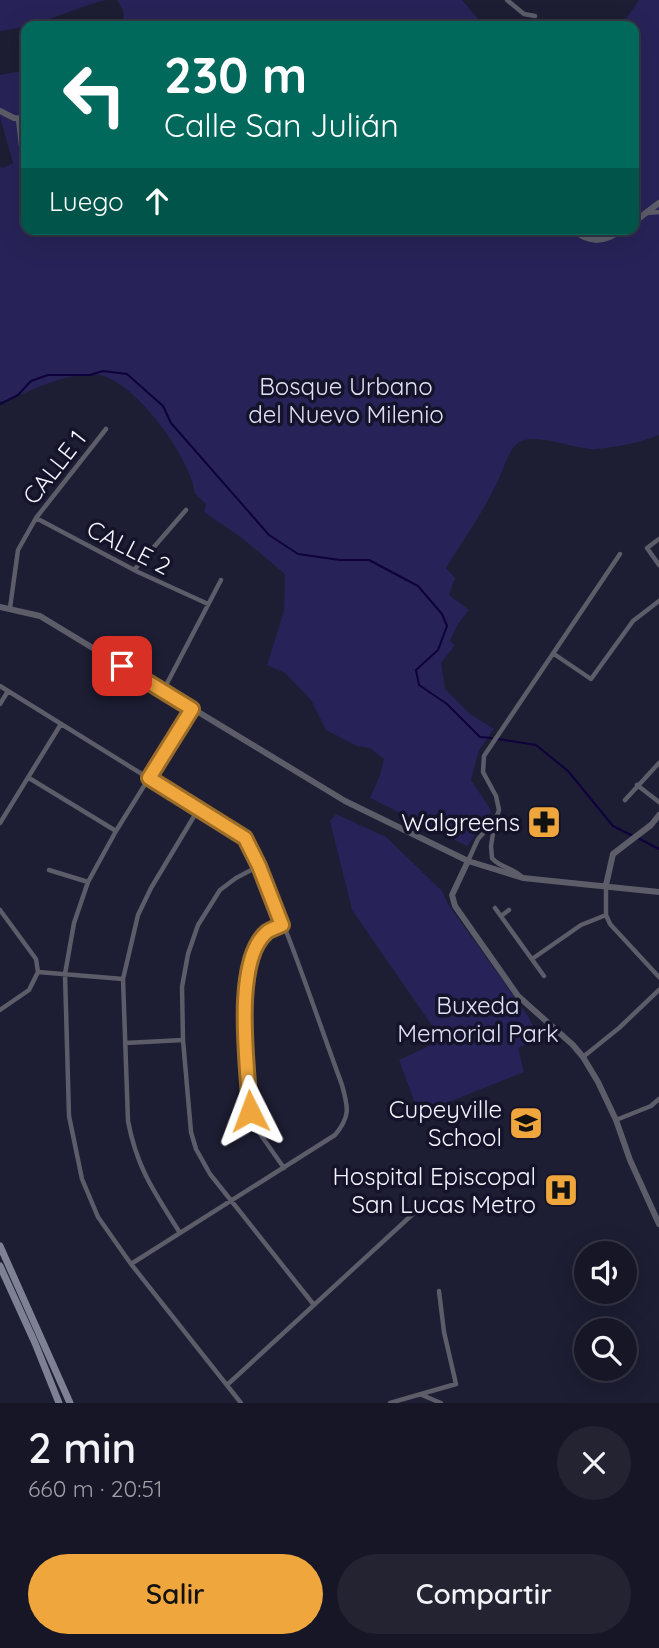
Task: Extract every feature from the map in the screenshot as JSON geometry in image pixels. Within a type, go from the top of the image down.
[{"type":"main road","points":[[0,1246],[70,1403]]},
{"type":"main road","points":[[0,1266],[59,1403]]},
{"type":"street","points":[[507,0],[524,14],[535,16]]},
{"type":"street","points":[[0,111],[21,119]]},
{"type":"street","points":[[639,218],[659,203]]},
{"type":"street","points":[[646,213],[659,212]]},
{"type":"street","points":[[579,235],[600,241],[616,235]]},
{"type":"street","name":"CALLE 1","points":[[10,608],[18,550],[36,518],[106,429]]},
{"type":"street","points":[[134,570],[186,510]]},
{"type":"street","name":"CALLE 2","points":[[36,518],[134,570],[208,604]]},
{"type":"street","points":[[659,540],[648,548],[659,565]]},
{"type":"street","points":[[523,878],[514,869],[501,865],[492,858],[492,835],[499,810],[496,796],[483,772],[484,756],[620,554]]},
{"type":"street","points":[[163,691],[221,580]]},
{"type":"street","points":[[554,654],[591,679],[633,621],[659,601]]},
{"type":"street","points":[[0,607],[40,616],[345,801],[468,861],[523,878],[659,892]]},
{"type":"street","points":[[0,686],[245,838],[282,925],[342,1085],[348,1108],[344,1124],[335,1135],[131,1264]]},
{"type":"street","points":[[0,704],[8,691]]},
{"type":"street","points":[[192,709],[116,831],[88,882],[74,923],[65,974],[69,1116],[82,1179],[98,1217],[131,1264],[241,1403]]},
{"type":"street","points":[[0,823],[61,724]]},
{"type":"street","points":[[625,800],[659,763]]},
{"type":"street","points":[[29,778],[116,831]]},
{"type":"street","points":[[637,785],[659,802]]},
{"type":"street","points":[[180,1233],[144,1176],[132,1143],[128,1121],[123,979],[142,906],[150,888],[199,808]]},
{"type":"street","points":[[659,815],[651,825],[613,854],[606,885],[606,915],[610,924],[659,976]]},
{"type":"street","points":[[496,819],[478,839],[452,895],[455,906],[518,996],[583,1057],[616,1121],[630,1160],[659,1224]]},
{"type":"street","points":[[259,866],[220,890],[198,925],[188,954],[182,987],[183,1040],[191,1132],[196,1149],[210,1174],[314,1305]]},
{"type":"street","points":[[49,870],[88,882]]},
{"type":"street","points":[[495,908],[544,976]]},
{"type":"street","points":[[0,910],[36,959],[38,972],[29,990],[0,1010]]},
{"type":"street","points":[[501,916],[509,910]]},
{"type":"street","points":[[532,959],[581,925],[606,915]]},
{"type":"street","points":[[282,925],[267,932],[255,950],[247,973],[245,1002],[250,1111],[256,1128],[284,1168]]},
{"type":"street","points":[[38,972],[123,979]]},
{"type":"street","points":[[583,1057],[659,990]]},
{"type":"street","points":[[125,1043],[183,1040]]},
{"type":"street","points":[[616,1121],[651,1106],[659,1099]]},
{"type":"street","points":[[227,1385],[414,1213]]},
{"type":"street","points":[[394,1402],[456,1384],[439,1291]]},
{"type":"street","points":[[422,1395],[441,1403]]},
{"type":"green space","points":[[0,0],[105,0],[43,21],[21,21],[21,27],[0,31]]},
{"type":"green space","points":[[117,0],[462,0],[480,21],[124,21],[123,10]]},
{"type":"green space","name":"Bosque Urbano del Nuevo Milenio","points":[[639,0],[659,0],[659,435],[596,449],[534,439],[518,443],[510,452],[483,508],[446,568],[455,578],[449,595],[469,610],[457,625],[450,641],[455,645],[441,663],[445,689],[470,714],[494,729],[479,750],[471,780],[491,813],[467,846],[370,798],[384,759],[370,748],[357,746],[326,730],[311,700],[285,673],[267,665],[284,611],[285,574],[242,538],[204,512],[206,504],[195,493],[183,460],[157,420],[141,402],[108,378],[93,374],[59,380],[0,401],[0,166],[3,168],[13,163],[0,117],[0,75],[21,71],[21,235],[639,235],[639,21],[624,21]]},
{"type":"green space","name":"Buxeda Memorial Park","points":[[336,814],[386,837],[442,891],[448,904],[528,1016],[539,1038],[518,1048],[524,1072],[419,1114],[399,1060],[442,1040],[352,910],[330,821]]},
{"type":"waterway","points":[[0,404],[18,395],[31,381],[48,375],[90,375],[103,371],[127,374],[163,406],[171,423],[269,535],[298,554],[340,560],[369,560],[418,586],[442,614],[447,626],[438,650],[416,670],[419,685],[447,704],[480,737],[492,738]]},
{"type":"waterway","points":[[498,739],[536,745],[568,771],[613,826],[633,836]]},
{"type":"waterway","points":[[638,838],[659,849]]},
{"type":"place","name":"Walgreens","points":[[544,822]]},
{"type":"place","name":"Cupeyville School","points":[[526,1123]]},
{"type":"place","name":"Hospital Episcopal San Lucas Metro","points":[[561,1190]]},
{"type":"route","points":[[122,666],[192,709],[149,778],[245,838],[282,925],[267,932],[255,950],[247,973],[245,1002],[250,1111]]}]
